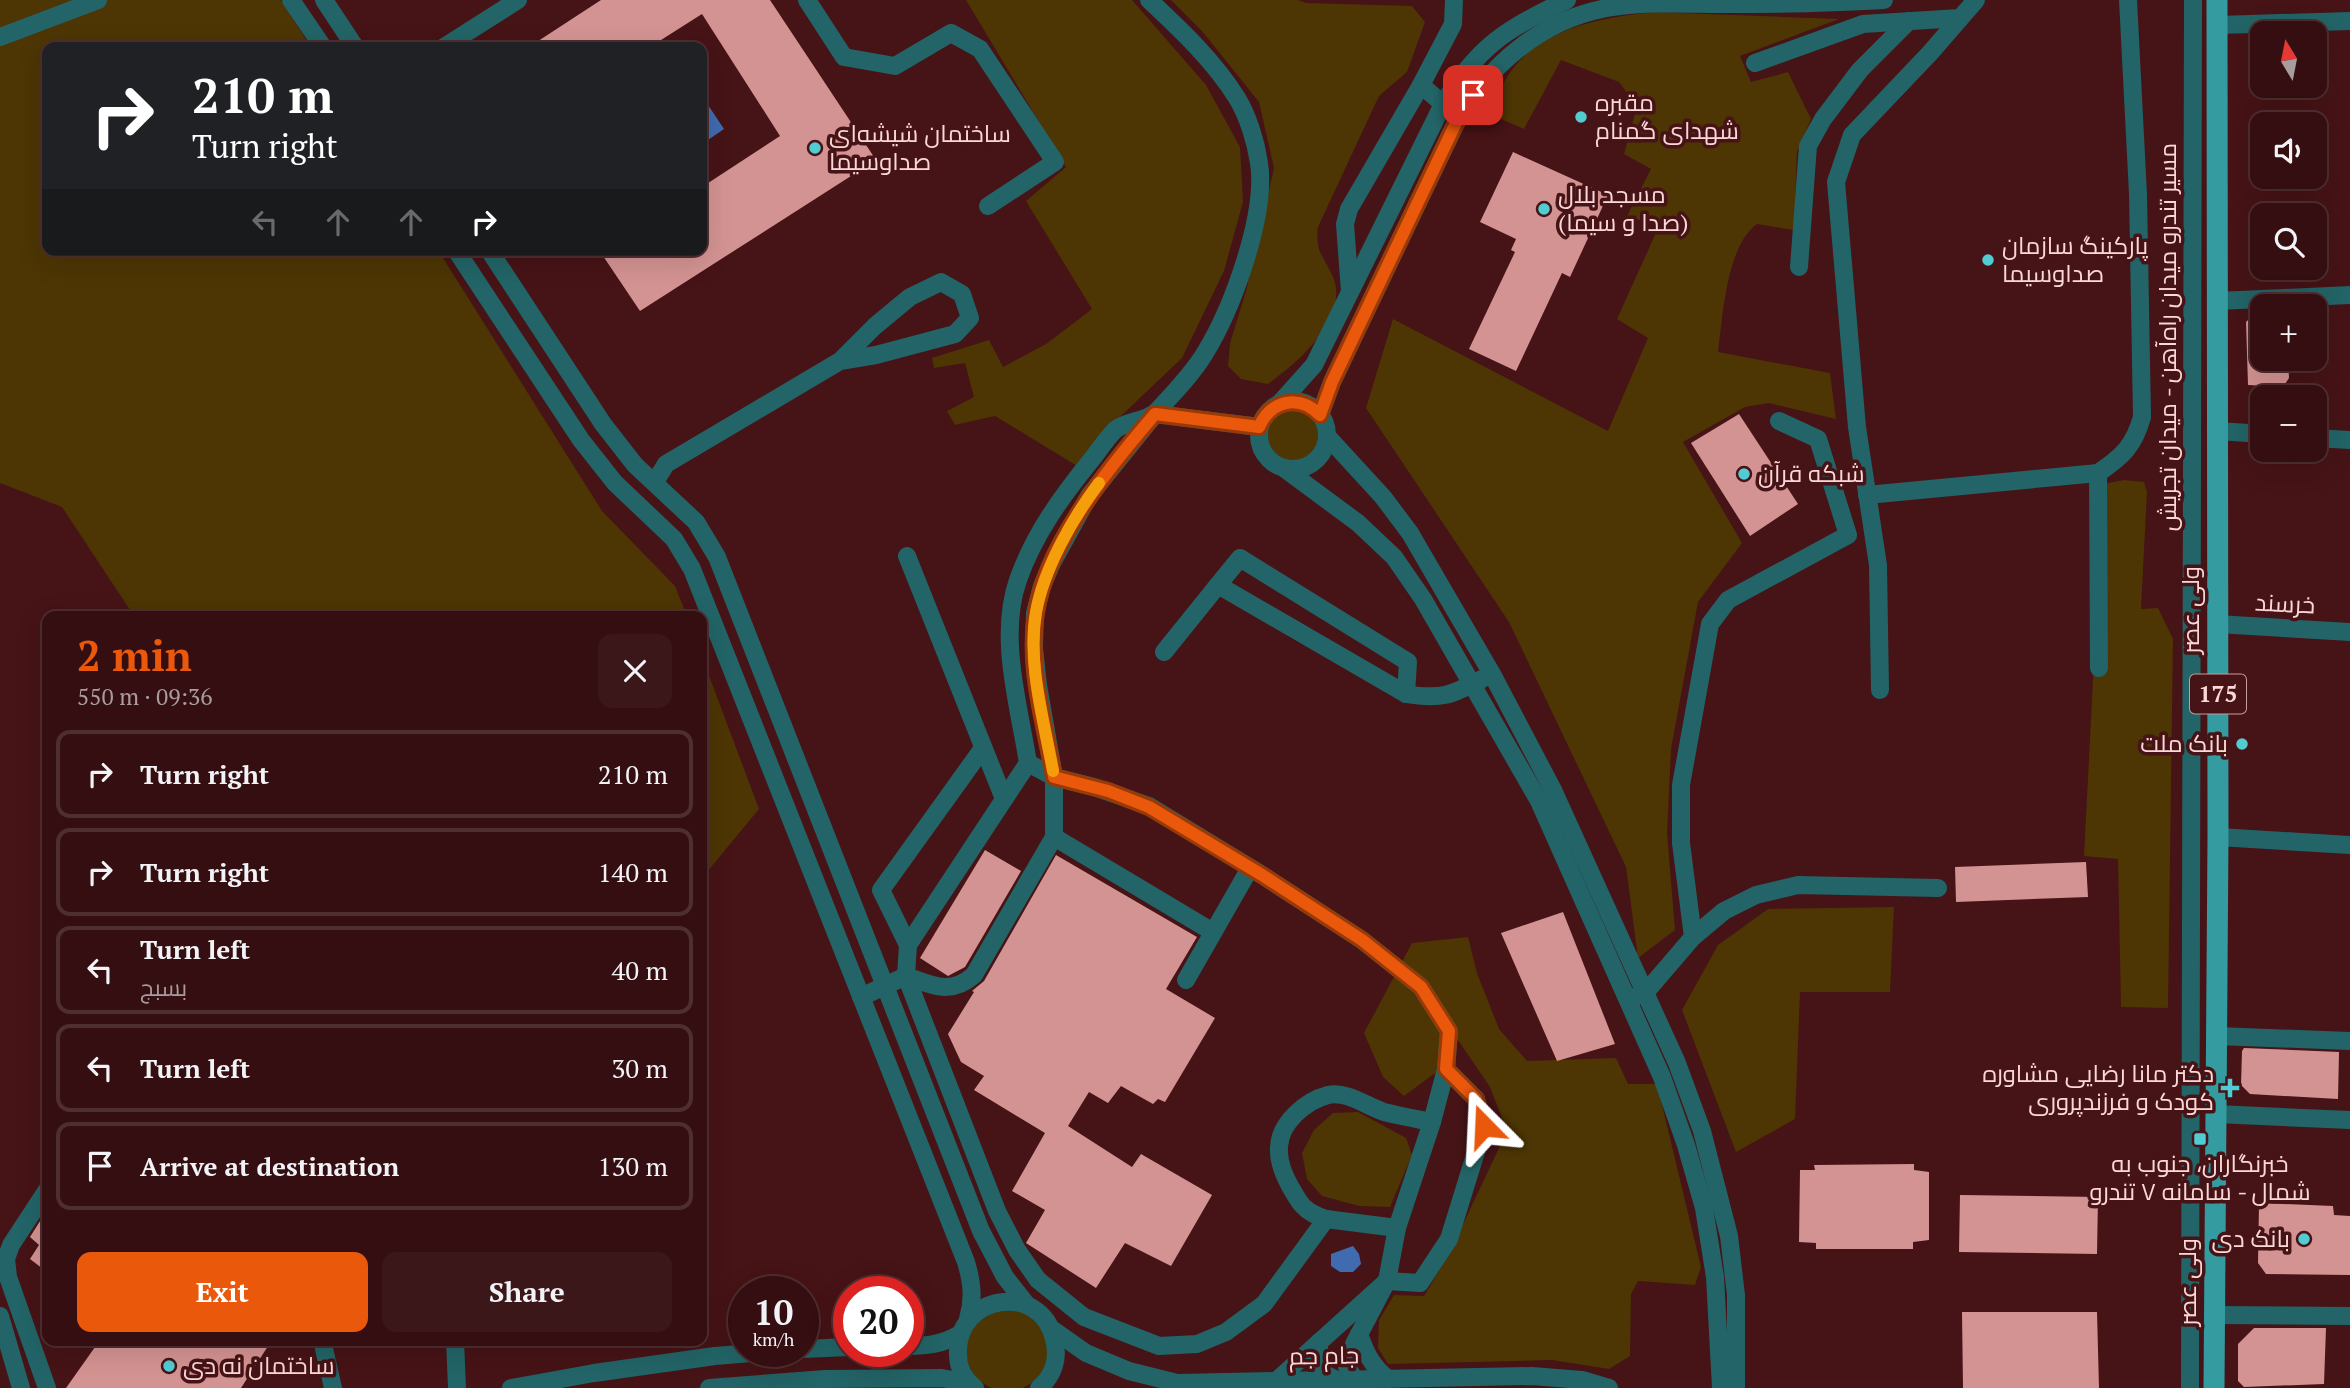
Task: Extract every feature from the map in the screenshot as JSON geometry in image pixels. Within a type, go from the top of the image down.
[{"type":"main road","name":"ولی عصر","points":[[2214,1388],[2218,837],[2217,0]]},
{"type":"street","points":[[0,37],[98,0]]},
{"type":"street","points":[[291,0],[320,42]]},
{"type":"street","points":[[324,0],[352,42]]},
{"type":"street","points":[[452,42],[518,0]]},
{"type":"street","points":[[807,0],[844,57],[895,65],[951,33],[980,49],[1055,162],[988,206]]},
{"type":"street","points":[[860,997],[906,976],[940,988],[964,984],[974,975],[1054,837],[1054,777],[1034,648],[1035,613],[1042,586],[1089,496],[1204,356],[1237,288],[1259,201],[1260,163],[1249,126],[1238,99],[1213,65],[1149,0]]},
{"type":"street","points":[[1350,292],[1345,224],[1349,209],[1453,24],[1454,0]]},
{"type":"street","points":[[1567,0],[1521,22],[1486,47],[1457,80],[1314,365],[1263,418],[1258,438],[1266,457],[1358,523],[1394,557],[1410,578],[1473,684],[1539,802],[1662,1077],[1686,1145],[1704,1208],[1715,1277],[1721,1388]]},
{"type":"street","points":[[1320,415],[1332,382],[1461,114],[1473,95],[1499,65],[1535,37],[1585,14],[1621,6],[1884,0]]},
{"type":"street","points":[[1881,690],[1878,565],[1857,428],[1836,182],[1852,135],[1976,0]]},
{"type":"street","points":[[1867,495],[2098,473],[2121,458],[2137,436],[2142,417],[2138,194],[2128,0]]},
{"type":"street","name":"مسیر تندرو میدان راه‌آهن - میدان تجریش","points":[[2190,1388],[2193,0]]},
{"type":"street","points":[[1755,62],[1863,24],[1960,18]]},
{"type":"street","points":[[1799,267],[1808,146],[1823,119],[1860,70],[1909,21]]},
{"type":"street","points":[[2218,25],[2350,21]]},
{"type":"street","points":[[1421,85],[1443,104],[1461,114]]},
{"type":"street","points":[[460,256],[581,440],[615,483],[674,539],[692,569],[966,1262],[972,1283],[973,1301],[957,1342],[958,1360],[972,1386]]},
{"type":"street","name":"جام جم","points":[[493,256],[603,424],[635,465],[696,522],[717,557],[981,1231],[999,1266],[1027,1305],[1042,1315],[1052,1329],[1086,1353],[1129,1371],[1178,1382],[1344,1382],[1388,1379],[1483,1382],[1532,1376],[1582,1380],[1609,1388]]},
{"type":"street","points":[[1367,257],[1386,270]]},
{"type":"street","points":[[642,507],[658,485],[666,464],[840,361],[875,326],[910,297],[941,282],[962,294],[970,318],[955,334],[876,355],[840,361]]},
{"type":"street","points":[[2218,301],[2350,295]]},
{"type":"street","points":[[511,334],[535,321]]},
{"type":"street","points":[[1279,404],[1291,401],[1312,407],[1320,415],[1327,436],[1321,455],[1314,462],[1305,467],[1285,469]]},
{"type":"street","points":[[1259,427],[1155,414],[1116,429],[1072,483],[1040,529],[1017,583],[1011,610],[1013,666],[1028,762],[908,945],[906,976],[997,1211],[1017,1250],[1038,1280],[1084,1317],[1159,1346],[1197,1344],[1226,1332],[1265,1304],[1326,1219]]},
{"type":"street","points":[[1693,937],[1681,843],[1681,785],[1710,624],[1728,600],[1848,535],[1818,439],[1779,421]]},
{"type":"street","points":[[2218,431],[2250,433]]},
{"type":"street","points":[[1327,436],[1383,497],[1410,533],[1492,674],[1553,790],[1676,1063],[1702,1131],[1726,1225],[1735,1277],[1736,1388]]},
{"type":"street","points":[[2327,439],[2350,440]]},
{"type":"street","points":[[2098,473],[2099,667]]},
{"type":"street","points":[[1072,483],[1089,496]]},
{"type":"street","points":[[907,556],[1004,799]]},
{"type":"street","points":[[1164,652],[1240,558],[1408,662],[1406,695]]},
{"type":"street","points":[[1218,585],[1406,695],[1444,697],[1492,674]]},
{"type":"street","name":"خرسند","points":[[2217,624],[2350,632]]},
{"type":"street","points":[[908,945],[881,890],[983,748]]},
{"type":"street","points":[[1028,762],[1054,777],[1103,789],[1149,807],[1250,868],[1362,940],[1421,987],[1449,1031],[1446,1069],[1432,1122],[1397,1228],[1387,1282],[1359,1334],[1344,1382],[1325,1374],[1319,1342]]},
{"type":"street","points":[[1054,837],[1213,932]]},
{"type":"street","points":[[2218,837],[2350,845]]},
{"type":"street","points":[[1186,980],[1250,868]]},
{"type":"street","points":[[1627,999],[1645,993],[1693,937],[1724,911],[1756,895],[1798,885],[1938,888]]},
{"type":"street","points":[[2217,1036],[2350,1041]]},
{"type":"street","points":[[1275,1382],[1387,1282],[1420,1283],[1449,1239],[1484,1126],[1476,1099],[1446,1069]]},
{"type":"street","points":[[1397,1228],[1326,1219],[1301,1205],[1286,1179],[1280,1158],[1281,1137],[1289,1121],[1302,1108],[1329,1095],[1344,1095],[1384,1111],[1432,1122]]},
{"type":"street","points":[[2216,1114],[2350,1120]]},
{"type":"street","points":[[42,1197],[21,1228],[6,1259],[8,1278],[47,1388]]},
{"type":"street","points":[[1715,1277],[1735,1277]]},
{"type":"street","points":[[924,1344],[940,1343],[964,1326],[981,1308],[1009,1301],[1027,1305]]},
{"type":"street","points":[[2214,1315],[2350,1316]]},
{"type":"street","points":[[0,1316],[21,1388]]},
{"type":"street","points":[[1039,1388],[1047,1381],[1054,1368],[1057,1351],[1052,1329]]},
{"type":"street","points":[[1359,1334],[1366,1356],[1375,1369],[1388,1379]]},
{"type":"street","points":[[323,1346],[332,1388]]},
{"type":"street","points":[[455,1346],[457,1388]]},
{"type":"street","points":[[510,1388],[594,1373],[728,1355]]},
{"type":"street","points":[[709,1388],[825,1379],[892,1378],[942,1378],[972,1386]]},
{"type":"shaded area","points":[[0,0],[281,0],[308,42],[42,42],[42,256],[442,256],[602,511],[675,586],[685,611],[131,611],[62,507],[0,483]]},
{"type":"shaded area","points":[[966,0],[1132,0],[1206,85],[1240,147],[1243,202],[1224,271],[1182,358],[1104,432],[1079,467],[995,416],[955,425],[947,411],[974,397],[965,363],[934,368],[932,358],[989,340],[1003,367],[1046,344],[1092,309],[1026,201],[1066,167]]},
{"type":"shaded area","points":[[1171,0],[1298,0],[1306,3],[1412,6],[1425,22],[1407,72],[1379,96],[1318,227],[1319,248],[1333,277],[1336,292],[1328,323],[1306,351],[1268,384],[1241,379],[1228,366],[1230,343],[1246,291],[1274,168],[1259,102],[1202,31]]},
{"type":"shaded area","points":[[1654,12],[1839,19],[1740,56],[1751,82],[1788,72],[1811,119],[1797,152],[1794,230],[1757,224],[1747,235],[1732,265],[1718,352],[1830,373],[1836,419],[1769,403],[1745,407],[1683,442],[1742,543],[1698,602],[1671,749],[1667,833],[1675,930],[1638,958],[1626,867],[1509,622],[1366,408],[1393,319],[1608,431],[1648,338],[1617,319],[1659,226],[1627,216],[1651,169],[1624,154],[1637,106],[1619,82],[1561,60],[1524,129],[1487,113],[1515,66],[1528,52],[1544,41],[1579,26]]},
{"type":"shaded area","points":[[1292,408],[1311,416],[1319,435],[1311,454],[1292,462],[1273,454],[1265,435],[1273,416]]},
{"type":"shaded area","points":[[2124,480],[2144,482],[2147,492],[2141,609],[2158,608],[2173,639],[2168,1008],[2121,1007],[2118,859],[2084,856],[2103,484]]},
{"type":"shaded area","points":[[707,670],[759,809],[707,872]]},
{"type":"shaded area","points":[[1894,907],[1890,992],[1800,992],[1795,1119],[1736,1152],[1682,1010],[1718,945],[1768,909]]},
{"type":"shaded area","points":[[1468,937],[1477,973],[1499,1029],[1527,1061],[1616,1058],[1628,1084],[1657,1084],[1701,1267],[1695,1285],[1638,1281],[1631,1294],[1630,1356],[1609,1369],[1552,1360],[1388,1364],[1378,1348],[1379,1320],[1394,1295],[1424,1296],[1449,1254],[1507,1131],[1490,1087],[1458,1040],[1438,1071],[1404,1096],[1383,1077],[1364,1033],[1412,943]]},
{"type":"shaded area","points":[[1358,1112],[1406,1138],[1412,1155],[1390,1207],[1359,1206],[1322,1196],[1307,1179],[1302,1153],[1314,1130],[1333,1113]]},
{"type":"shaded area","points":[[999,1309],[1015,1309],[1030,1316],[1041,1327],[1048,1342],[1048,1358],[1041,1373],[1020,1389],[991,1388],[973,1373],[966,1358],[966,1342],[973,1327],[984,1316]]},
{"type":"water","points":[[707,104],[724,129],[707,141]]},
{"type":"water","points":[[1353,1246],[1359,1254],[1361,1264],[1353,1272],[1340,1272],[1331,1266],[1331,1254]]},
{"type":"building","name":"ساختمان شیشه‌ای صداوسیما","points":[[601,0],[770,0],[876,160],[640,311],[603,256],[707,256],[707,184],[780,136],[702,14],[658,42],[537,42]]},
{"type":"building","name":"مسجد بلال (صدا و سیما)","points":[[1513,152],[1608,195],[1570,277],[1562,273],[1516,371],[1469,349],[1515,252],[1511,250],[1516,239],[1480,222]]},
{"type":"building","points":[[2250,318],[2250,371],[2289,371],[2289,378],[2284,385],[2248,385],[2246,322]]},
{"type":"building","name":"شبکه قرآن","points":[[1739,414],[1798,504],[1750,536],[1691,443]]},
{"type":"building","points":[[985,850],[1021,871],[965,967],[948,976],[920,958]]},
{"type":"building","points":[[1056,855],[1197,937],[1166,989],[1215,1018],[1165,1102],[1158,1099],[1153,1104],[1121,1086],[1108,1103],[1089,1092],[1068,1126],[1132,1167],[1141,1154],[1212,1195],[1171,1266],[1125,1243],[1096,1288],[1026,1243],[1045,1210],[1012,1191],[1045,1133],[974,1090],[984,1076],[961,1062],[948,1034],[974,992],[972,991],[984,981]]},
{"type":"building","points":[[2086,862],[2088,897],[1956,902],[1955,867]]},
{"type":"building","points":[[1563,912],[1615,1044],[1557,1061],[1501,933]]},
{"type":"building","points":[[2244,1048],[2339,1052],[2338,1099],[2250,1094],[2241,1085]]},
{"type":"building","points":[[1914,1164],[1914,1170],[1929,1172],[1929,1240],[1913,1242],[1913,1249],[1816,1249],[1816,1243],[1799,1242],[1800,1170],[1815,1170],[1814,1165]]},
{"type":"building","points":[[1960,1195],[2098,1197],[2097,1254],[1959,1252]]},
{"type":"building","name":"بانک دی","points":[[2259,1203],[2333,1206],[2334,1215],[2350,1216],[2350,1275],[2266,1274],[2258,1263]]},
{"type":"building","points":[[42,1218],[42,1268],[30,1259],[39,1245],[30,1237]]},
{"type":"building","points":[[1962,1312],[2097,1312],[2099,1388],[1963,1388]]},
{"type":"building","points":[[2254,1328],[2326,1328],[2324,1384],[2244,1387],[2238,1381],[2238,1344]]},
{"type":"building","name":"ساختمان نه دی","points":[[96,1346],[268,1346],[241,1388],[66,1388]]},
{"type":"slow traffic","points":[[1053,771],[1038,685],[1034,648],[1035,613],[1042,586],[1052,564],[1089,496],[1099,483]]},
{"type":"place","name":"مقبره شهدای گمنام","points":[[1581,117]]},
{"type":"place","name":"ساختمان شیشه‌ای صداوسیما","points":[[815,148]]},
{"type":"place","name":"مسجد بلال (صدا و سیما)","points":[[1544,209]]},
{"type":"place","name":"پارکینگ سازمان صداوسیما","points":[[1988,260]]},
{"type":"place","name":"شبکه قرآن","points":[[1744,474]]},
{"type":"place","name":"بانک ملت","points":[[2242,744]]},
{"type":"place","name":"دکتر مانا رضایی مشاوره کودک و فرزندپروری","points":[[2230,1088]]},
{"type":"place","name":"خبرنگاران، جنوب به شمال - سامانه ۷ تندرو","points":[[2200,1139]]},
{"type":"place","name":"بانک دی","points":[[2304,1239]]},
{"type":"place","name":"ساختمان نه دی","points":[[169,1366]]},
{"type":"route","points":[[1473,95],[1455,125],[1332,382],[1320,415],[1302,402],[1291,401],[1270,410],[1259,427],[1155,414],[1089,496],[1052,564],[1042,586],[1035,613],[1034,648],[1054,777],[1122,795],[1149,807],[1262,875],[1362,940],[1421,987],[1449,1031],[1446,1069],[1476,1099],[1484,1126]]}]
